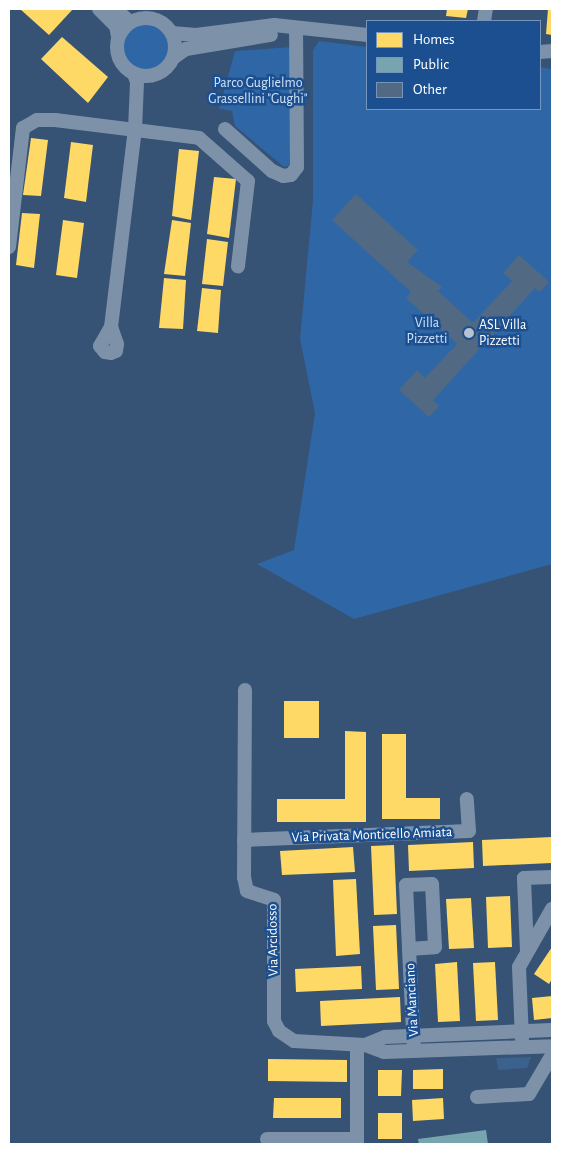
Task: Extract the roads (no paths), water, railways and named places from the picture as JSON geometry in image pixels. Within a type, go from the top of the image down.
[{"type":"street","points":[[100,9],[116,26],[118,36],[117,54],[126,69],[134,74],[154,75]]},
{"type":"street","points":[[115,9],[136,17],[157,14],[172,33],[175,43],[173,58]]},
{"type":"street","points":[[118,36],[136,17]]},
{"type":"street","points":[[172,33],[196,35],[274,25],[296,29],[366,35]]},
{"type":"street","points":[[135,130],[148,83],[154,75],[165,69],[173,58],[186,49],[296,29]]},
{"type":"street","points":[[225,130],[272,171],[283,176],[291,175],[297,167],[296,29]]},
{"type":"street","points":[[111,327],[135,130],[137,82],[134,74]]},
{"type":"street","points":[[10,247],[23,128],[37,120],[54,120],[199,138],[248,181],[238,266]]},
{"type":"street","name":"Via Arcidosso","points":[[245,690],[244,840],[247,892],[274,900],[274,1021],[279,1031],[294,1041],[361,1045],[384,1052],[552,1046]]},
{"type":"street","name":"Via Privata Monticello Amiata","points":[[244,840],[469,831],[468,800]]},
{"type":"street","points":[[527,950],[524,878],[552,877]]},
{"type":"street","name":"Via Manciano","points":[[409,949],[435,948],[432,884],[406,886],[409,949],[414,1036],[414,1051]]},
{"type":"street","points":[[523,1047],[519,967],[552,909]]},
{"type":"street","name":"Via Arcidosso","points":[[361,1045],[385,1037],[552,1030]]},
{"type":"street","points":[[267,1139],[357,1142],[361,1045]]},
{"type":"street","points":[[477,1097],[529,1094],[552,1055]]},
{"type":"place","name":"ASL Villa Pizzetti","points":[[469,333]]},
{"type":"park label","name":"Parco Guglielmo Grassellini \"Gughi\"","points":[[258,92]]},
{"type":"park label","name":"Villa Pizzetti","points":[[427,332]]}]
